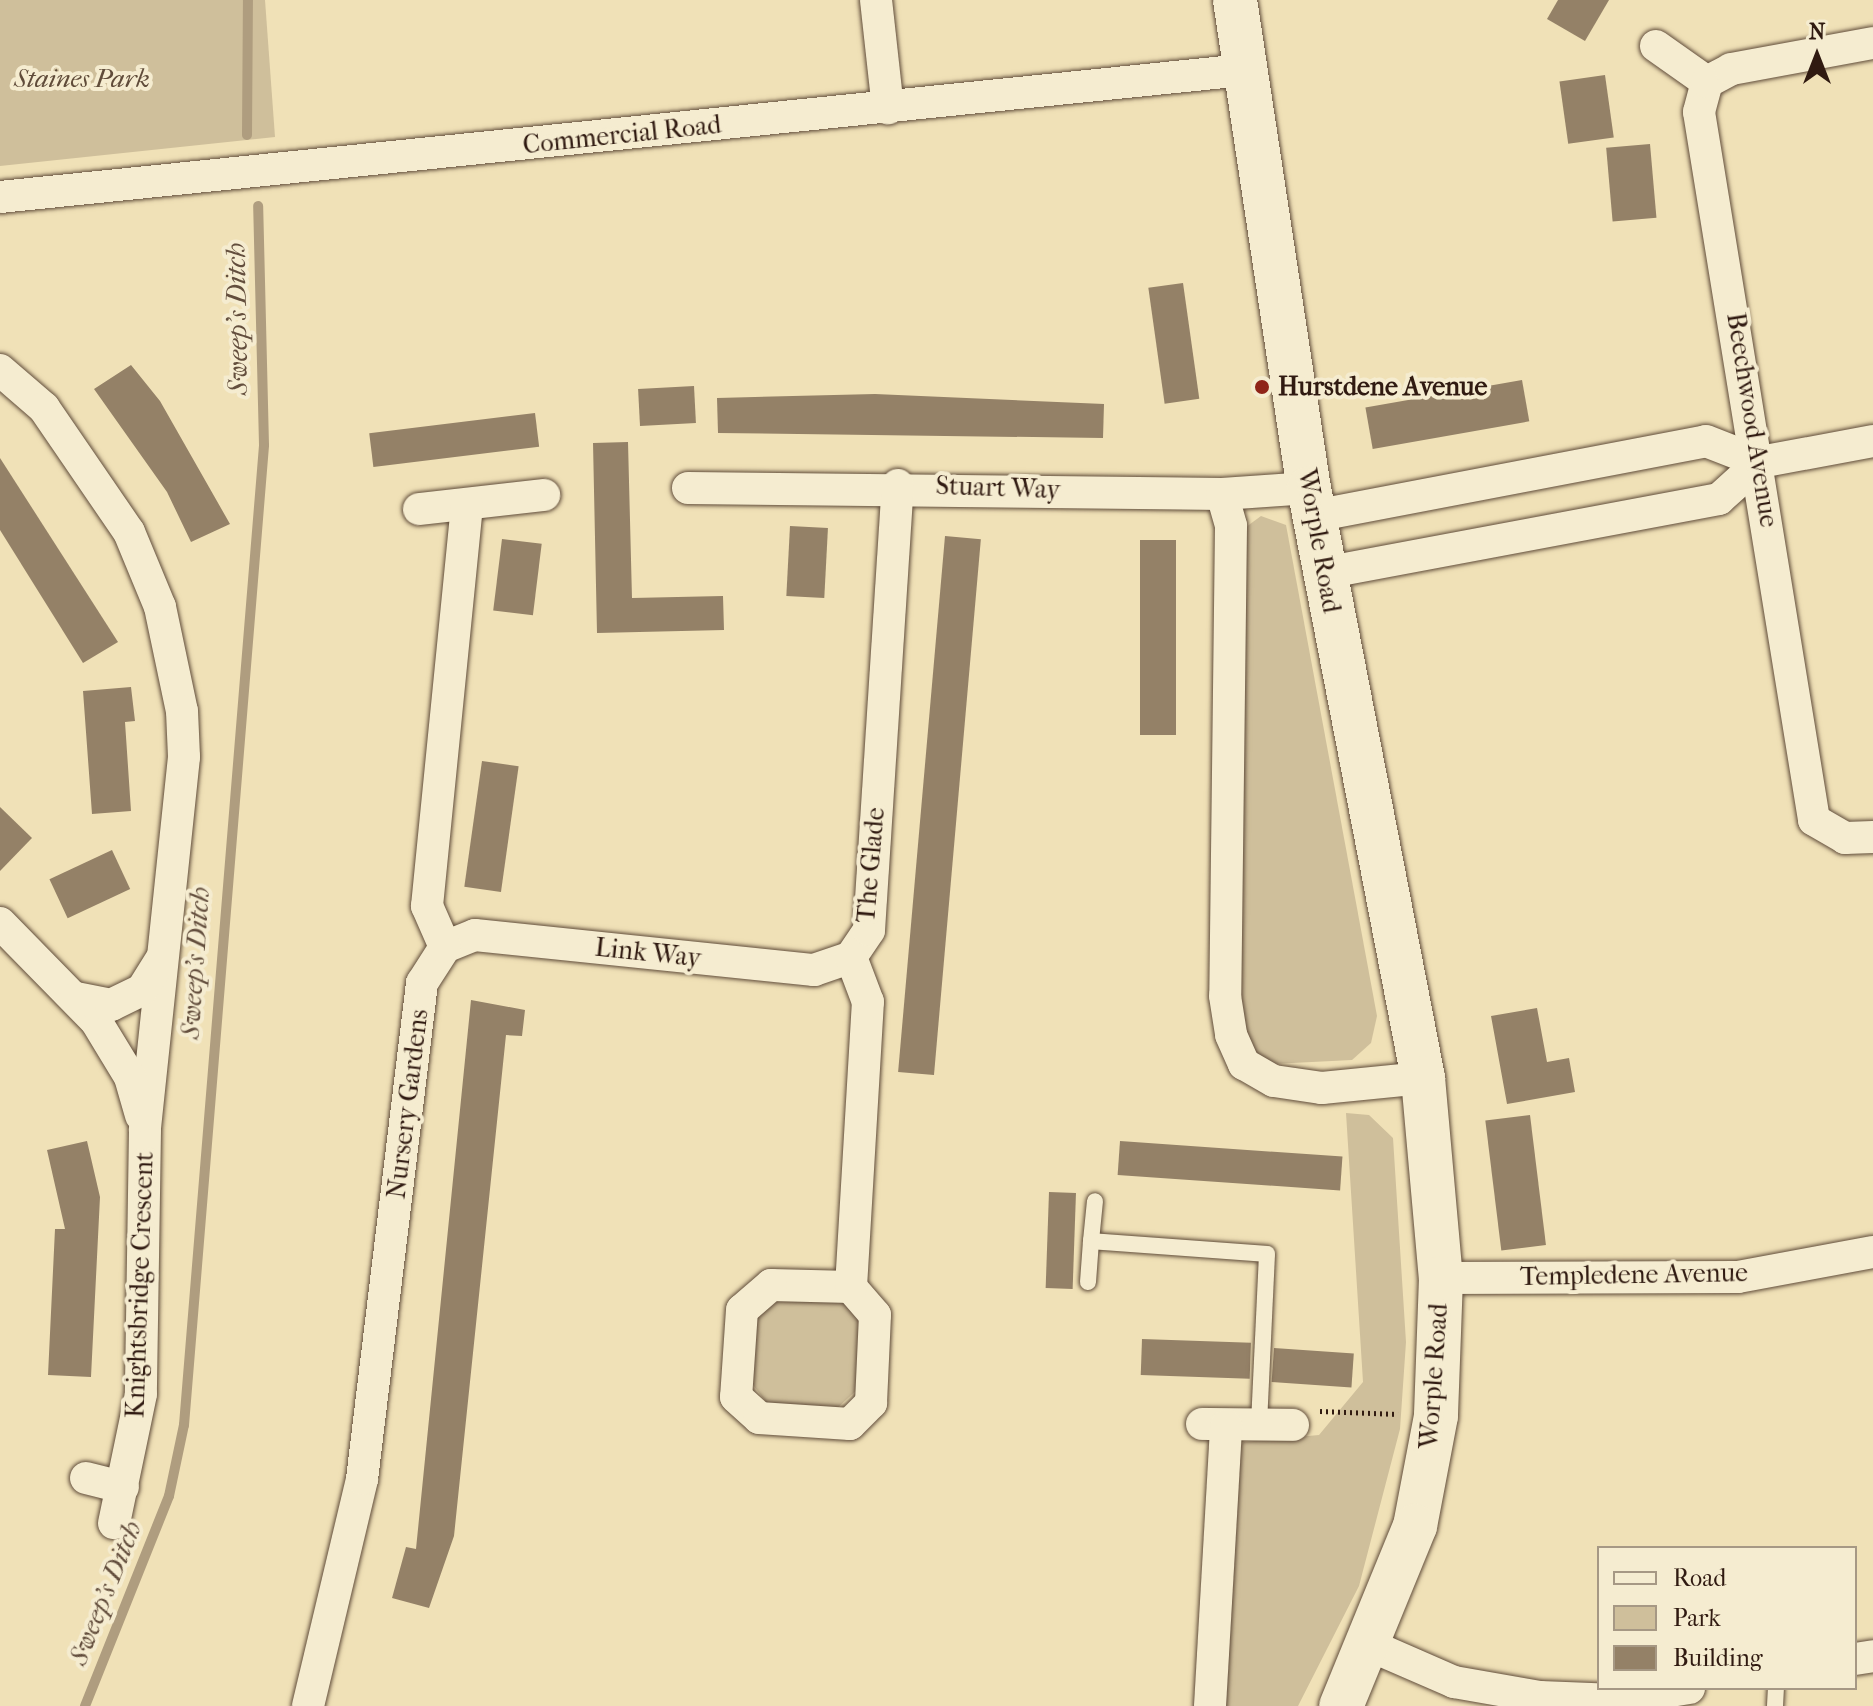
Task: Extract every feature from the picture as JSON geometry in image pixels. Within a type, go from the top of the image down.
[{"type":"street","points":[[876,0],[888,108]]},
{"type":"street","name":"Worple Road","points":[[1235,0],[1243,70],[1311,502],[1423,1078],[1441,1278],[1436,1416],[1415,1526],[1369,1645],[1341,1706]]},
{"type":"street","points":[[1656,46],[1707,82],[1731,69],[1873,43]]},
{"type":"street","name":"Commercial Road","points":[[0,197],[1243,70]]},
{"type":"street","name":"Beechwood Avenue","points":[[1707,82],[1699,112],[1760,462],[1814,820],[1845,838],[1873,837]]},
{"type":"street","name":"Knightsbridge Crescent","points":[[0,370],[44,408],[91,468],[129,532],[175,659],[184,757],[145,1130],[141,1394],[114,1523]]},
{"type":"street","points":[[1311,502],[1706,441],[1760,462]]},
{"type":"street","points":[[1324,573],[1719,499],[1760,462],[1873,441]]},
{"type":"street","name":"Stuart Way","points":[[688,488],[898,485],[1222,494],[1311,502]]},
{"type":"street","name":"The Glade","points":[[851,1287],[868,1002],[851,957],[869,930],[898,485]]},
{"type":"street","points":[[1222,494],[1231,526],[1225,996],[1231,1035],[1244,1064],[1274,1081],[1322,1088],[1423,1078]]},
{"type":"street","points":[[419,509],[544,495]]},
{"type":"street","points":[[445,947],[427,906],[467,505]]},
{"type":"street","name":"Knightsbridge Crescent","points":[[0,923],[76,998],[130,1077],[145,1130]]},
{"type":"street","name":"Link Way","points":[[445,947],[475,935],[814,970],[851,957]]},
{"type":"street","name":"Nursery Gardens","points":[[308,1706],[362,1479],[422,983],[445,947]]},
{"type":"street","name":"Knightsbridge Crescent","points":[[76,998],[111,1005],[142,990],[163,955]]},
{"type":"street","name":"Templedene Avenue","points":[[1441,1278],[1738,1277],[1873,1252]]},
{"type":"street","points":[[771,1285],[851,1287],[875,1315],[871,1403],[850,1424],[759,1418],[736,1397],[742,1310],[771,1285]]},
{"type":"street","points":[[1210,1706],[1214,1424],[1293,1425]]},
{"type":"street","points":[[86,1478],[123,1487]]},
{"type":"street","points":[[1369,1645],[1454,1682],[1540,1697],[1616,1700],[1677,1690]]},
{"type":"lane","points":[[1088,1282],[1095,1201]]},
{"type":"lane","points":[[1091,1241],[1267,1254],[1259,1424]]},
{"type":"path","points":[[1293,1425],[1295,1409],[1436,1416]]},
{"type":"green space","name":"Staines Park","points":[[0,0],[265,0],[275,137],[0,166]]},
{"type":"green space","points":[[1261,516],[1286,525],[1377,1016],[1371,1043],[1352,1060],[1272,1064],[1253,1055],[1239,1026],[1242,530]]},
{"type":"green space","points":[[1346,1113],[1369,1115],[1393,1138],[1406,1342],[1400,1429],[1359,1586],[1298,1706],[1214,1706],[1226,1459],[1244,1442],[1319,1435],[1363,1382]]},
{"type":"green space","points":[[781,1299],[842,1301],[860,1315],[860,1387],[834,1411],[770,1407],[750,1381],[753,1319]]},
{"type":"building","points":[[1558,0],[1609,0],[1585,41],[1547,19]]},
{"type":"building","points":[[1605,75],[1614,137],[1568,144],[1559,81]]},
{"type":"building","points":[[1650,144],[1656,218],[1613,222],[1606,148]]},
{"type":"building","points":[[1183,283],[1199,399],[1165,404],[1148,288]]},
{"type":"building","points":[[131,365],[160,401],[230,524],[191,542],[167,492],[94,389]]},
{"type":"building","points":[[1522,380],[1529,421],[1373,449],[1365,408]]},
{"type":"building","points":[[694,386],[696,423],[640,426],[638,389]]},
{"type":"building","points":[[875,394],[1104,404],[1103,438],[718,433],[717,398]]},
{"type":"building","points":[[535,413],[539,447],[373,467],[369,433]]},
{"type":"building","points":[[628,442],[632,598],[723,596],[724,630],[597,633],[593,443]]},
{"type":"building","points":[[0,458],[118,642],[83,663],[0,530]]},
{"type":"building","points":[[790,526],[828,528],[824,598],[786,596]]},
{"type":"building","points":[[945,536],[981,539],[934,1075],[898,1072]]},
{"type":"building","points":[[502,539],[542,544],[533,615],[493,610]]},
{"type":"building","points":[[1140,540],[1176,540],[1176,735],[1140,735]]},
{"type":"building","points":[[131,687],[135,721],[125,722],[131,811],[92,814],[83,691]]},
{"type":"building","points":[[482,761],[519,766],[501,892],[464,887]]},
{"type":"building","points":[[0,807],[32,838],[0,871]]},
{"type":"building","points":[[112,850],[130,889],[68,918],[49,879]]},
{"type":"building","points":[[471,1000],[525,1010],[522,1036],[506,1035],[454,1536],[429,1608],[392,1598],[406,1547],[416,1549]]},
{"type":"building","points":[[1537,1008],[1547,1062],[1569,1058],[1575,1092],[1507,1104],[1491,1016]]},
{"type":"building","points":[[1530,1115],[1546,1245],[1501,1251],[1485,1120]]},
{"type":"building","points":[[87,1141],[100,1197],[91,1377],[48,1375],[55,1229],[65,1229],[47,1150]]},
{"type":"building","points":[[1120,1141],[1342,1157],[1340,1190],[1118,1175]]},
{"type":"building","points":[[1049,1192],[1076,1193],[1073,1289],[1046,1288]]},
{"type":"building","points":[[1142,1339],[1251,1343],[1250,1379],[1141,1375]]},
{"type":"building","points":[[1274,1348],[1354,1354],[1351,1387],[1272,1382]]},
{"type":"waterway","points":[[247,135],[248,0]]},
{"type":"waterway","name":"Sweep's Ditch","points":[[85,1706],[169,1496],[184,1425],[264,445],[258,206]]},
{"type":"place","name":"Hurstdene Avenue","points":[[1262,387]]}]
